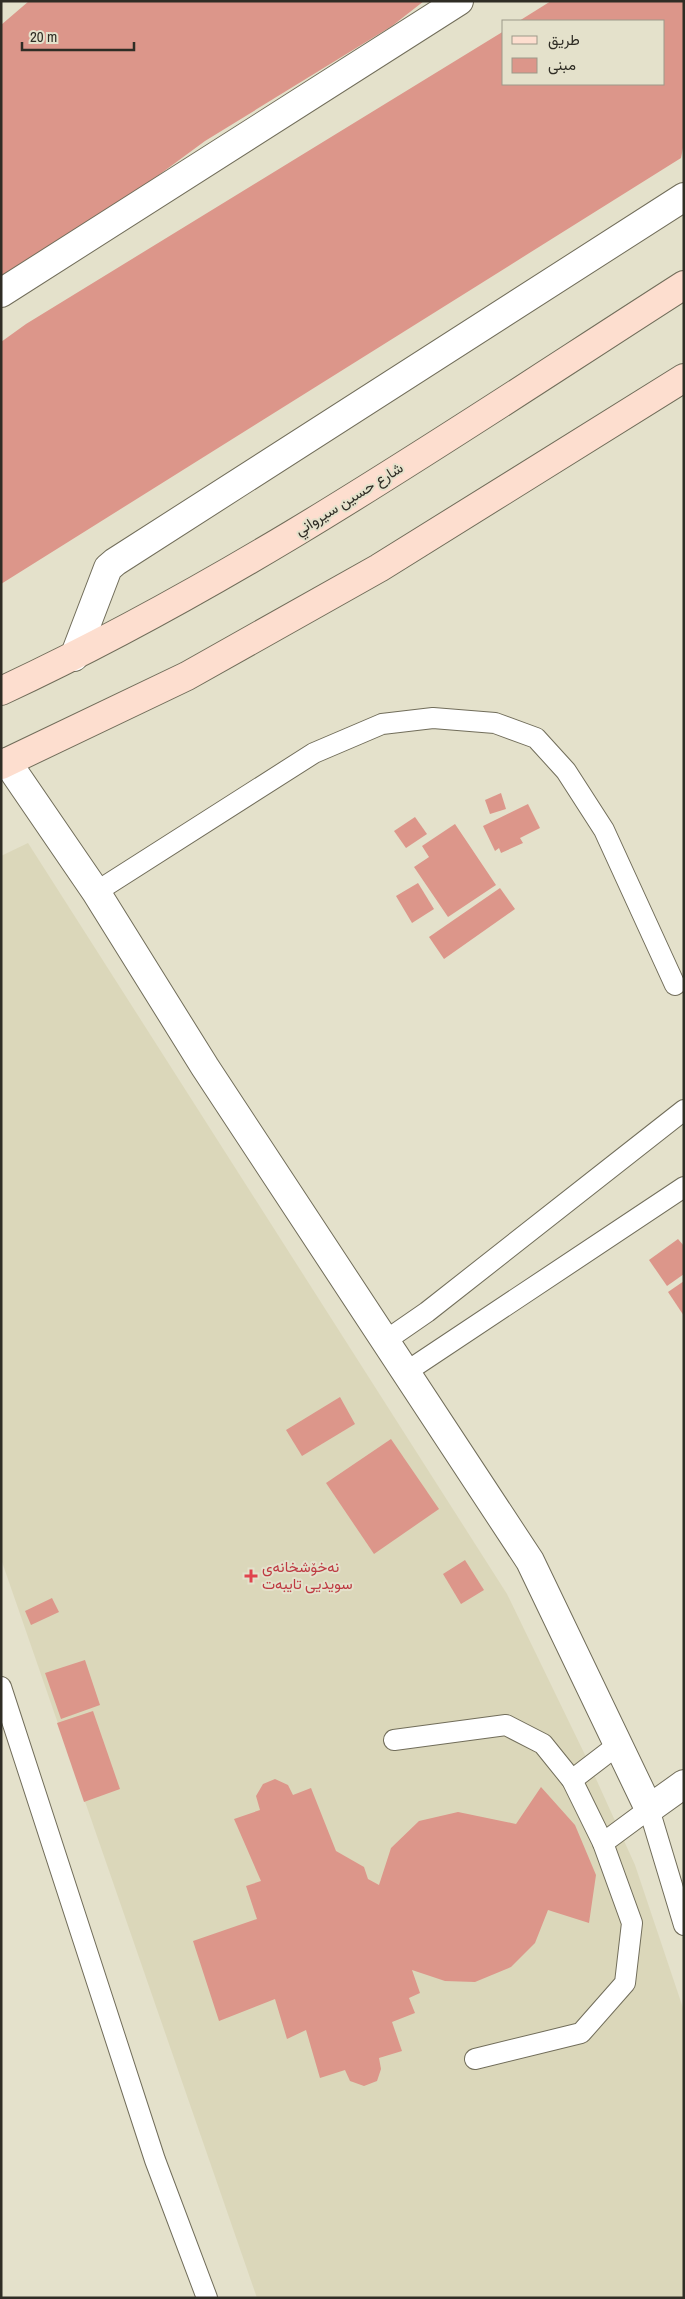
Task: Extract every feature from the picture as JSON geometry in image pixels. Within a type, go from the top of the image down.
[{"type":"street","points":[[1,293],[459,1]]},
{"type":"street","points":[[74,657],[108,568],[115,562],[684,197]]},
{"type":"street","name":"شارع حسين سيرواني","points":[[1,691],[74,657],[214,580],[312,523],[684,285]]},
{"type":"street","points":[[684,378],[379,568],[187,676],[4,764],[96,892],[205,1067],[530,1561],[649,1809],[684,1784]]},
{"type":"lane","points":[[96,892],[314,753],[382,724],[433,718],[496,723],[536,738],[566,771],[604,830],[675,985]]},
{"type":"lane","points":[[385,1341],[427,1312],[684,1110]]},
{"type":"lane","points":[[406,1372],[684,1187]]},
{"type":"lane","points":[[1,1686],[155,2160],[207,2298]]},
{"type":"lane","points":[[394,1740],[506,1725],[543,1744],[572,1780],[603,1843],[632,1923],[626,1983],[581,2033],[476,2059]]},
{"type":"lane","points":[[572,1780],[619,1744]]},
{"type":"lane","points":[[603,1843],[649,1809],[684,1924]]},
{"type":"shaded area","name":"نەخۆشخانەی سویدیی تایبەت","points":[[28,843],[507,1594],[587,1759],[635,1865],[684,2011],[684,2298],[257,2298],[1,1559],[1,856]]},
{"type":"building","points":[[29,1],[424,1],[392,26],[205,141],[152,180],[1,279],[1,25]]},
{"type":"building","points":[[551,1],[684,1],[684,143],[681,158],[1,584],[1,342],[26,324],[502,32],[502,85],[665,85],[665,20],[521,20]]},
{"type":"building","points":[[501,793],[506,809],[490,814],[485,800]]},
{"type":"building","points":[[528,804],[540,828],[520,838],[523,843],[501,853],[499,848],[495,851],[483,826]]},
{"type":"building","points":[[415,817],[427,834],[406,848],[394,831]]},
{"type":"building","points":[[455,824],[496,885],[448,917],[414,867],[429,857],[422,846]]},
{"type":"building","points":[[418,883],[434,909],[412,923],[396,896]]},
{"type":"building","points":[[500,888],[515,909],[444,959],[429,937]]},
{"type":"building","points":[[678,1239],[684,1246],[684,1274],[667,1286],[649,1260]]},
{"type":"building","points":[[684,1281],[684,1316],[668,1292]]},
{"type":"building","points":[[340,1397],[355,1424],[302,1456],[286,1430]]},
{"type":"building","points":[[391,1439],[439,1509],[374,1554],[326,1483]]},
{"type":"building","points":[[465,1560],[484,1590],[461,1604],[443,1574]]},
{"type":"building","points":[[52,1598],[59,1612],[31,1625],[25,1611]]},
{"type":"building","points":[[85,1660],[100,1705],[61,1719],[45,1673]]},
{"type":"building","points":[[93,1711],[120,1789],[84,1802],[57,1723]]},
{"type":"building","points":[[275,1779],[288,1785],[293,1795],[311,1788],[336,1851],[364,1867],[368,1879],[379,1885],[391,1848],[419,1821],[458,1812],[516,1824],[541,1787],[575,1825],[596,1875],[589,1923],[548,1910],[535,1943],[511,1967],[475,1982],[445,1981],[412,1970],[420,1993],[409,1998],[415,2013],[392,2022],[402,2051],[379,2058],[381,2069],[377,2081],[364,2086],[350,2081],[345,2070],[320,2078],[306,2030],[287,2039],[275,1999],[219,2021],[193,1941],[257,1919],[246,1886],[261,1881],[234,1819],[260,1810],[256,1796],[263,1784]]},
{"type":"place","name":"نەخۆشخانەی سویدیی تایبەت","points":[[251,1576]]}]
